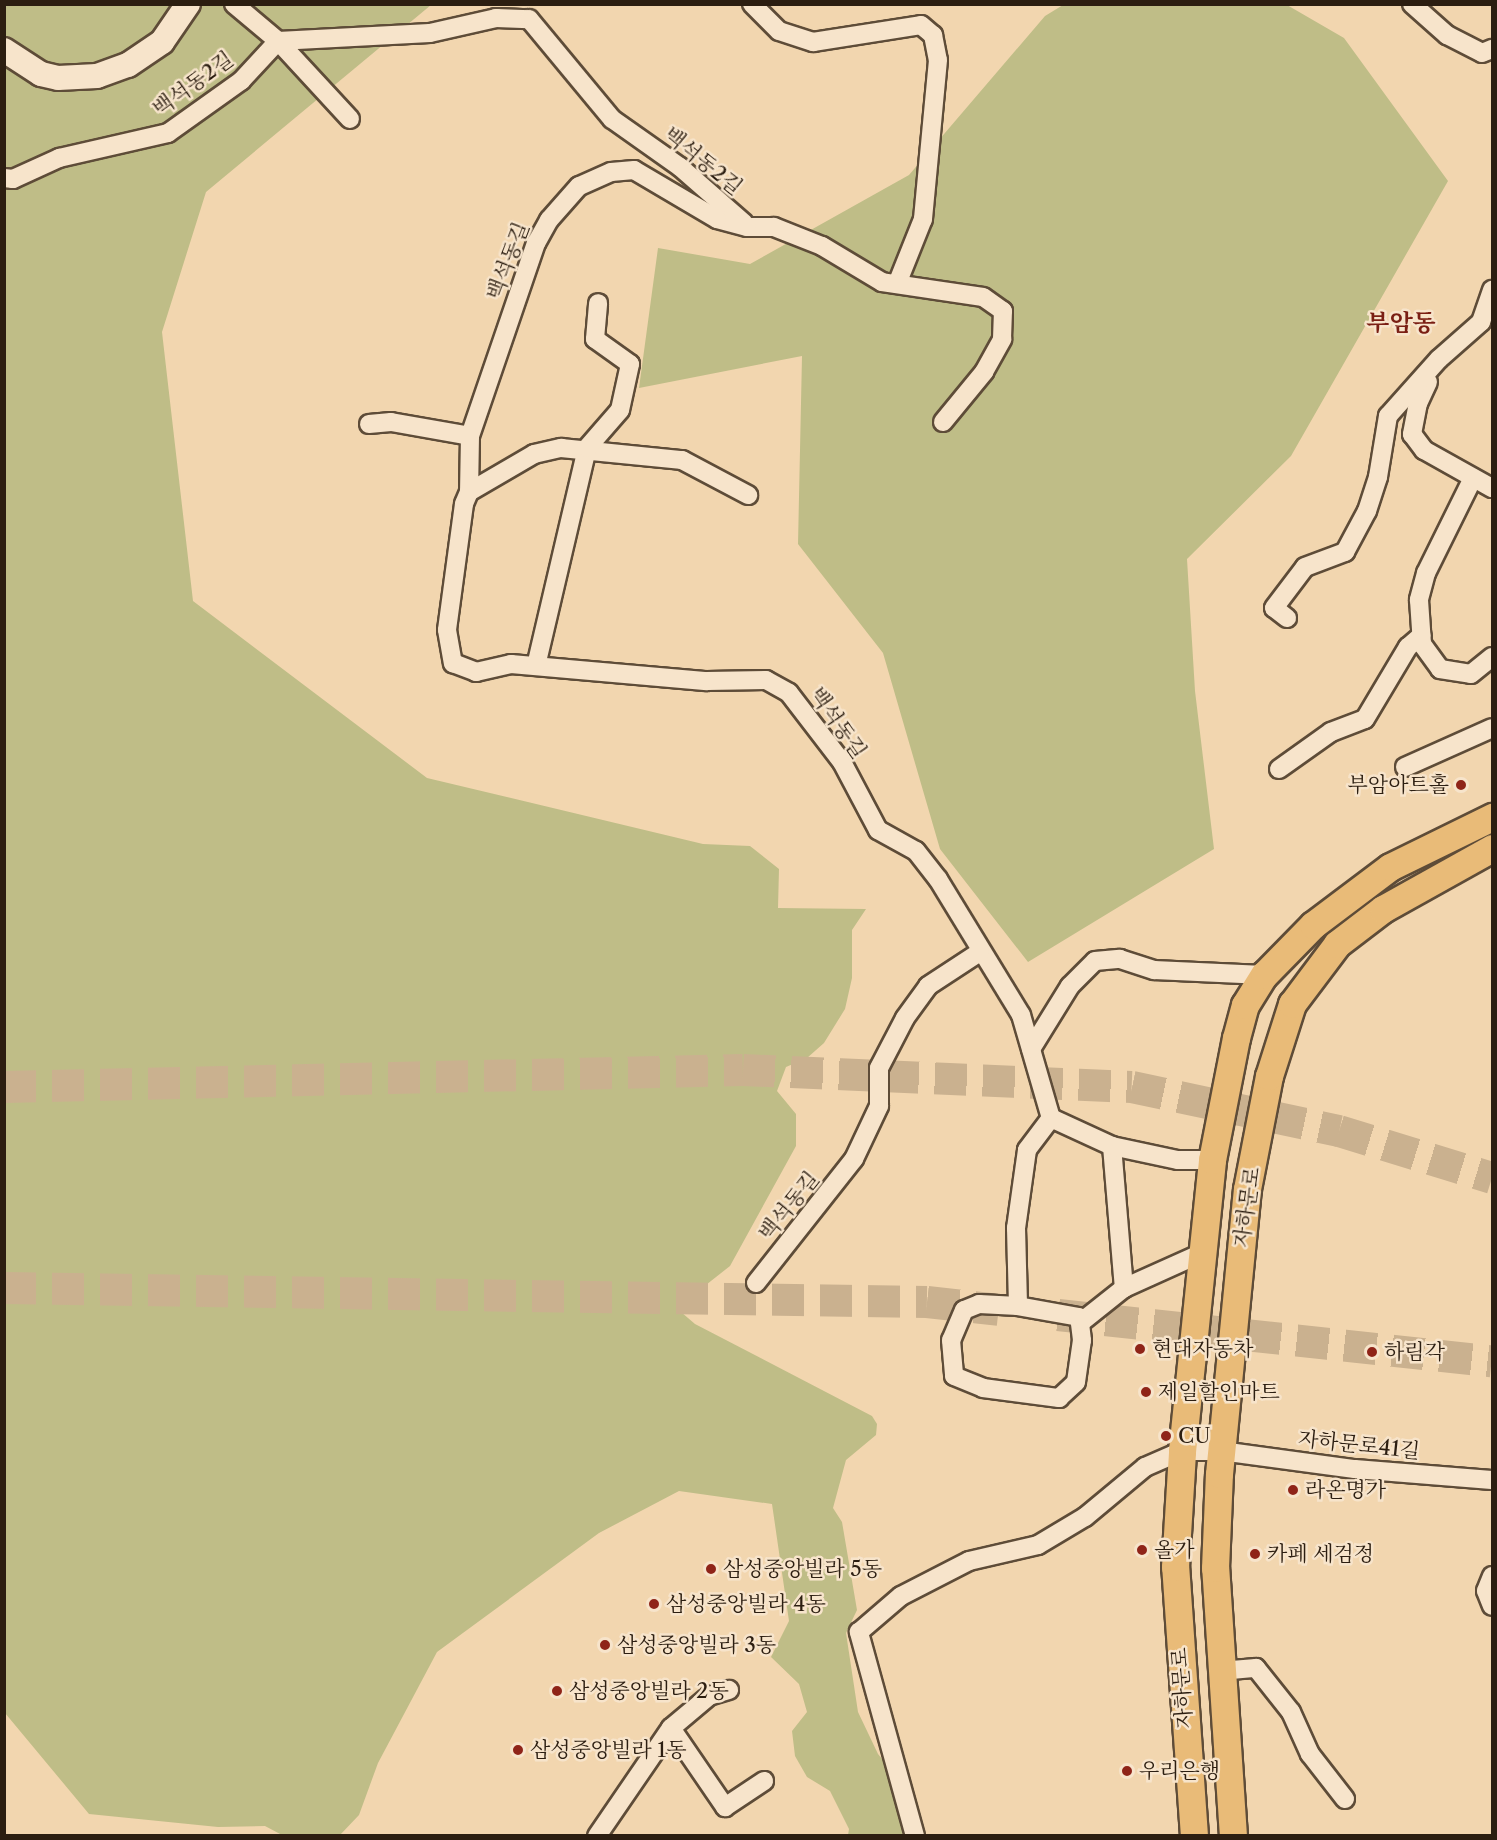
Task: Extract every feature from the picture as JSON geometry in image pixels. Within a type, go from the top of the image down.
[{"type":"main road","name":"자하문로","points":[[1194,1836],[1175,1567],[1182,1451],[1212,1160],[1236,1038],[1245,1005],[1264,975],[1313,925],[1349,895],[1390,867],[1492,818]]},
{"type":"main road","name":"자하문로","points":[[1233,1836],[1220,1671],[1215,1568],[1221,1451],[1248,1189],[1269,1076],[1292,1004],[1337,944],[1383,909],[1492,848]]},
{"type":"street","points":[[4,50],[41,74],[58,78],[97,76],[128,65],[162,42],[188,4]]},
{"type":"street","points":[[234,4],[278,41],[350,119]]},
{"type":"street","points":[[752,4],[779,31],[813,42],[921,25],[933,35],[938,60],[923,219],[897,284]]},
{"type":"street","points":[[1412,4],[1447,35],[1482,53],[1492,49]]},
{"type":"street","name":"백석동2길","points":[[4,178],[13,179],[59,158],[168,133],[241,81],[278,41],[430,33],[496,18],[528,19],[612,119],[680,167],[747,226]]},
{"type":"street","name":"백석동길","points":[[943,422],[988,363],[1002,339],[1004,311],[983,297],[882,282],[822,246],[774,227],[747,226],[717,219],[634,170],[611,172],[579,186],[549,220],[536,243],[470,436],[469,492],[447,630],[453,663],[476,672],[511,664],[707,681],[766,680],[789,693],[842,762],[878,830],[916,851],[938,879],[980,952],[1021,1015],[1051,1118]]},
{"type":"street","points":[[1287,618],[1274,608],[1305,567],[1345,552],[1367,511],[1378,477],[1388,416],[1439,359],[1487,327],[1492,290]]},
{"type":"street","points":[[536,666],[587,448],[620,410],[630,364],[595,339],[598,303]]},
{"type":"street","points":[[1439,359],[1418,403],[1412,434],[1424,450],[1492,488]]},
{"type":"street","points":[[369,424],[391,422],[470,436]]},
{"type":"street","points":[[469,492],[534,454],[561,448],[587,448],[682,460],[748,495]]},
{"type":"street","points":[[1473,478],[1426,573],[1419,600],[1422,644],[1440,669],[1471,674],[1492,657]]},
{"type":"street","points":[[1279,770],[1331,732],[1365,719],[1408,647],[1422,635]]},
{"type":"street","points":[[1405,767],[1492,728]]},
{"type":"street","name":"백석동길","points":[[756,1283],[854,1159],[879,1106],[879,1068],[905,1018],[928,986],[980,952]]},
{"type":"street","points":[[1031,1049],[1070,986],[1095,961],[1120,959],[1154,969],[1264,975]]},
{"type":"street","points":[[1018,1306],[1016,1228],[1027,1150],[1051,1118],[1112,1146],[1178,1160],[1212,1160]]},
{"type":"street","points":[[1112,1146],[1124,1288]]},
{"type":"street","points":[[1080,1323],[1124,1288],[1202,1253]]},
{"type":"street","points":[[979,1304],[1018,1306],[1079,1317],[1082,1340],[1076,1382],[1059,1398],[983,1388],[954,1376],[951,1340],[964,1311],[979,1304]]},
{"type":"street","points":[[915,1836],[860,1632],[901,1596],[969,1561],[1038,1545],[1085,1517],[1145,1467],[1182,1451]]},
{"type":"street","name":"자하문로41길","points":[[1182,1451],[1221,1451],[1355,1469],[1492,1480]]},
{"type":"street","points":[[1492,1576],[1486,1591],[1492,1606]]},
{"type":"street","name":"자하문로","points":[[1220,1671],[1256,1668],[1291,1713],[1310,1754],[1345,1798]]},
{"type":"street","points":[[597,1836],[671,1728],[709,1696],[729,1690]]},
{"type":"street","points":[[671,1728],[725,1807],[764,1781]]},
{"type":"shaded area","points":[[4,5],[431,5],[206,192],[162,332],[193,601],[427,778],[703,844],[750,846],[779,869],[778,908],[866,909],[852,930],[852,978],[845,1009],[824,1043],[807,1058],[786,1067],[777,1091],[796,1114],[796,1146],[730,1266],[697,1292],[681,1312],[695,1324],[872,1416],[877,1424],[876,1435],[846,1460],[833,1508],[842,1522],[857,1610],[846,1633],[858,1712],[878,1754],[895,1775],[913,1835],[848,1835],[849,1829],[830,1791],[807,1777],[795,1756],[792,1731],[807,1712],[799,1684],[771,1657],[789,1621],[772,1504],[679,1491],[599,1533],[437,1652],[378,1763],[359,1815],[340,1835],[282,1835],[265,1826],[218,1827],[89,1814],[5,1713]]},
{"type":"shaded area","points":[[1063,5],[1287,5],[1344,38],[1448,181],[1291,456],[1187,559],[1195,691],[1214,849],[1028,962],[940,849],[883,653],[798,544],[802,356],[639,388],[658,248],[750,264],[909,175],[1045,16]]},
{"type":"tunnel","points":[[4,1087],[743,1070],[1132,1087],[1339,1131],[1492,1178]]},
{"type":"tunnel","points":[[4,1288],[927,1302],[999,1310]]},
{"type":"tunnel","points":[[1058,1315],[1492,1361]]},
{"type":"place","name":"부암아트홀","points":[[1461,785]]},
{"type":"place","name":"현대자동차","points":[[1140,1349]]},
{"type":"place","name":"하림각","points":[[1372,1352]]},
{"type":"place","name":"제일할인마트","points":[[1146,1392]]},
{"type":"place","name":"CU","points":[[1166,1436]]},
{"type":"place","name":"라온명가","points":[[1293,1490]]},
{"type":"place","name":"올가","points":[[1142,1550]]},
{"type":"place","name":"카페 세검정","points":[[1255,1554]]},
{"type":"place","name":"삼성중앙빌라 5동","points":[[711,1569]]},
{"type":"place","name":"삼성중앙빌라 4동","points":[[654,1604]]},
{"type":"place","name":"삼성중앙빌라 3동","points":[[605,1645]]},
{"type":"place","name":"삼성중앙빌라 2동","points":[[557,1691]]},
{"type":"place","name":"삼성중앙빌라 1동","points":[[518,1750]]},
{"type":"place","name":"우리은행","points":[[1127,1771]]},
{"type":"district","name":"부암동","points":[[1401,323]]}]
